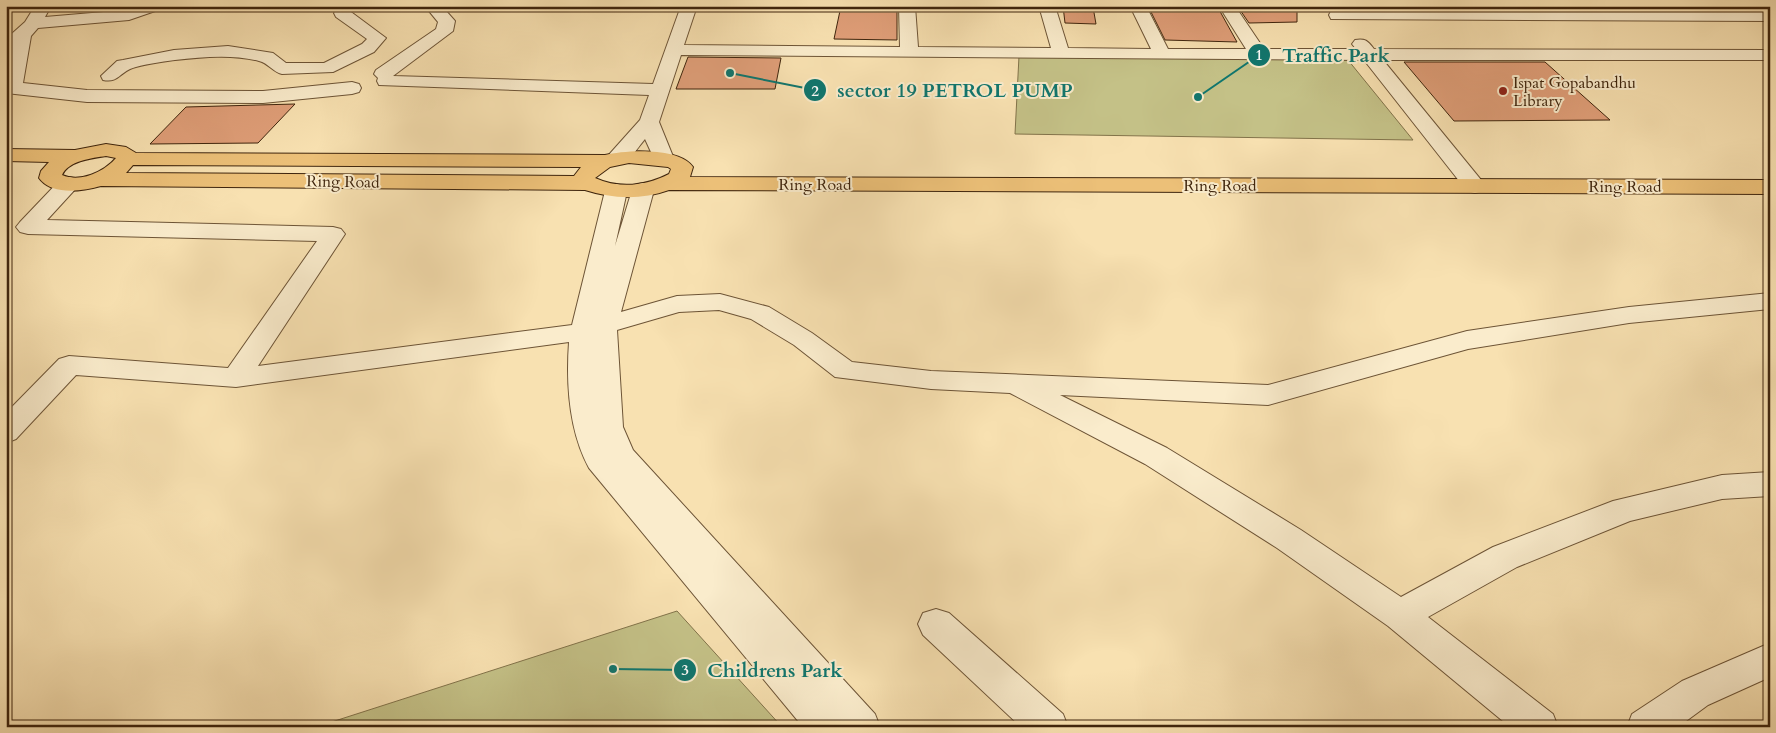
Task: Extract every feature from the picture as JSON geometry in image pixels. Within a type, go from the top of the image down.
[{"type":"main road","points":[[6,173],[60,179],[99,179],[123,166],[127,160],[126,154],[119,151],[94,151],[76,156],[55,167],[60,179]]},
{"type":"main road","points":[[6,155],[76,156]]},
{"type":"main road","name":"Ring Road","points":[[127,160],[610,160],[638,157],[655,178]]},
{"type":"main road","points":[[587,183],[582,180],[589,168],[610,160]]},
{"type":"main road","name":"Ring Road","points":[[99,179],[587,183],[593,186],[655,178],[1460,167],[1770,168]]},
{"type":"main road","name":"Ring Road","points":[[655,178],[1770,187]]},
{"type":"street","points":[[43,6],[29,29],[10,88],[88,96],[263,97],[354,82]]},
{"type":"street","points":[[6,46],[29,29],[129,15],[155,6]]},
{"type":"street","points":[[110,76],[124,65],[174,55],[228,51],[267,57],[282,69],[327,68],[368,48],[378,38],[360,28],[342,13],[348,6]]},
{"type":"street","points":[[327,68],[354,82],[372,88],[444,31],[447,21],[437,11],[446,6]]},
{"type":"street","points":[[689,6],[649,122],[655,178],[594,329],[581,371],[591,441],[600,460],[827,727]]},
{"type":"street","points":[[907,6],[909,52]]},
{"type":"street","points":[[1047,6],[1061,54]]},
{"type":"street","points":[[1138,6],[1162,54]]},
{"type":"street","points":[[1227,6],[1258,54]]},
{"type":"street","points":[[1333,10],[1770,16]]},
{"type":"street","points":[[1333,10],[1475,186]]},
{"type":"street","points":[[674,50],[1061,54],[1770,55]]},
{"type":"street","points":[[385,77],[660,90]]},
{"type":"street","points":[[610,160],[649,122]]},
{"type":"street","points":[[17,228],[60,179]]},
{"type":"street","points":[[17,228],[333,234],[236,378]]},
{"type":"street","points":[[6,432],[69,365],[236,378],[594,329],[677,304],[720,302],[760,313],[803,339],[845,370],[931,380],[1268,395],[1467,340],[1629,315],[1770,301]]},
{"type":"street","points":[[594,329],[608,427],[621,456],[861,727]]},
{"type":"street","points":[[1013,384],[1156,456],[1289,539],[1400,615],[1539,727]]},
{"type":"street","points":[[1400,615],[1505,557],[1624,510],[1722,487],[1770,484]]},
{"type":"street","points":[[936,624],[1048,727]]},
{"type":"street","points":[[1646,727],[1695,693],[1770,659]]},
{"type":"shaded area","points":[[1019,56],[1348,60],[1413,140],[1015,134]]},
{"type":"shaded area","points":[[677,611],[782,727],[316,727]]},
{"type":"building","points":[[841,6],[897,6],[897,40],[834,39]]},
{"type":"building","points":[[1063,6],[1093,7],[1096,24],[1065,23]]},
{"type":"building","points":[[1148,6],[1217,6],[1237,42],[1165,40]]},
{"type":"building","points":[[1297,6],[1297,22],[1249,23],[1238,7]]},
{"type":"building","points":[[688,57],[781,58],[775,89],[676,89]]},
{"type":"building","name":"Ispat Gopabandhu Library","points":[[1404,62],[1545,62],[1610,120],[1454,121]]},
{"type":"building","points":[[295,104],[258,143],[150,144],[186,107]]},
{"type":"place","name":"sector 19 PETROL PUMP","points":[[730,73]]},
{"type":"place","name":"Ispat Gopabandhu Library","points":[[1503,91]]},
{"type":"place","name":"Traffic Park","points":[[1198,97]]},
{"type":"place","name":"Childrens Park","points":[[613,669]]}]
